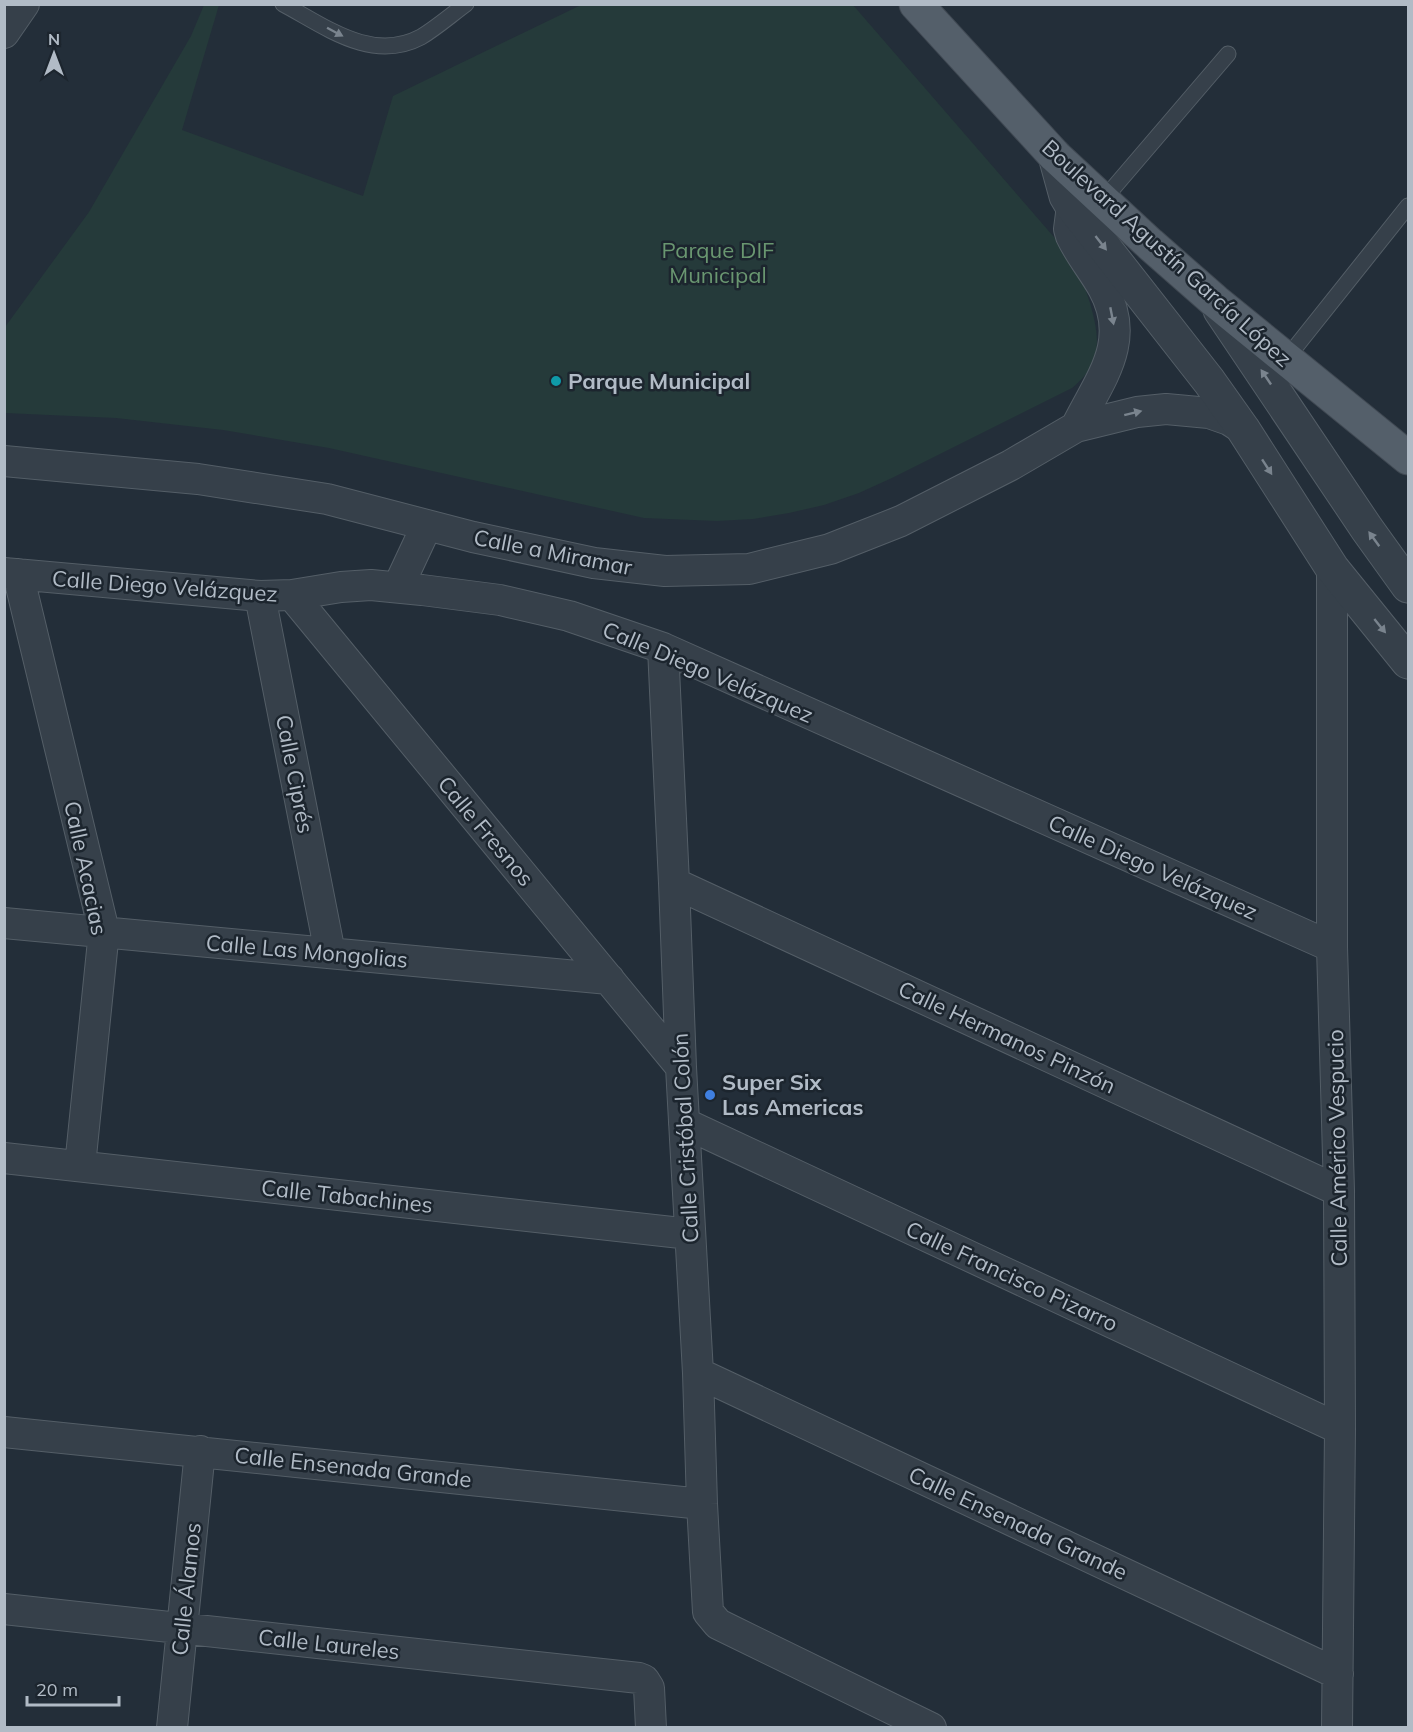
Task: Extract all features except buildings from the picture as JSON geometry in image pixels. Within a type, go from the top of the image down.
[{"type":"main road","name":"Boulevard Agustín García López","points":[[916,4],[1055,156],[1087,203],[1215,301],[1408,458]]},
{"type":"street","points":[[4,33],[24,4]]},
{"type":"street","points":[[1076,427],[1109,364],[1113,348],[1114,322],[1110,305],[1069,229],[1087,203],[1165,324],[1243,429],[1332,568],[1408,662]]},
{"type":"street","points":[[1215,301],[1367,529],[1408,586]]},
{"type":"street","name":"Calle a Miramar","points":[[4,462],[198,480],[327,499],[427,525],[594,563],[665,571],[749,569],[830,549],[901,521],[1011,465],[1076,427],[1137,412],[1166,409],[1209,413],[1229,420],[1243,429]]},
{"type":"street","points":[[398,587],[427,525]]},
{"type":"street","name":"Calle Américo Vespucio","points":[[1332,568],[1332,947],[1339,1191],[1340,1429],[1337,1728]]},
{"type":"street","name":"Calle Diego Velázquez","points":[[11,574],[260,596],[292,595],[371,585],[398,587],[500,600],[569,616],[663,648],[1332,947]]},
{"type":"street","name":"Calle Acacias","points":[[11,574],[104,931],[80,1166]]},
{"type":"street","name":"Calle Fresnos","points":[[292,595],[681,1067]]},
{"type":"street","name":"Calle Ciprés","points":[[260,596],[330,953]]},
{"type":"street","name":"Calle Cristóbal Colón","points":[[663,648],[708,1612],[718,1624],[925,1726]]},
{"type":"street","name":"Calle Hermanos Pinzón","points":[[674,883],[1339,1191]]},
{"type":"street","name":"Calle Las Mongolias","points":[[4,923],[609,979]]},
{"type":"street","name":"Calle Francisco Pizarro","points":[[684,1123],[1340,1429]]},
{"type":"street","name":"Calle Tabachines","points":[[4,1158],[690,1234]]},
{"type":"street","name":"Calle Ensenada Grande","points":[[698,1373],[1338,1674]]},
{"type":"street","name":"Calle Ensenada Grande","points":[[4,1432],[702,1504]]},
{"type":"street","name":"Calle Álamos","points":[[172,1728],[200,1451]]},
{"type":"street","name":"Calle Laureles","points":[[4,1609],[639,1678],[644,1680],[649,1688],[651,1728]]},
{"type":"lane","points":[[283,4],[356,43],[372,46],[405,44],[421,36],[466,4]]},
{"type":"lane","points":[[1087,203],[1228,54]]},
{"type":"lane","points":[[1286,360],[1408,206]]},
{"type":"green space","name":"Parque DIF Municipal","points":[[204,5],[219,5],[182,130],[363,196],[393,96],[581,5],[853,5],[1073,259],[1083,281],[1096,328],[1094,359],[1082,379],[1072,388],[859,493],[824,505],[789,513],[753,519],[717,521],[644,518],[329,448],[223,430],[116,418],[5,413],[5,327],[89,212],[191,36]]},
{"type":"place","name":"Parque Municipal","points":[[556,381]]},
{"type":"place","name":"Super Six Las Americas","points":[[710,1095]]}]
